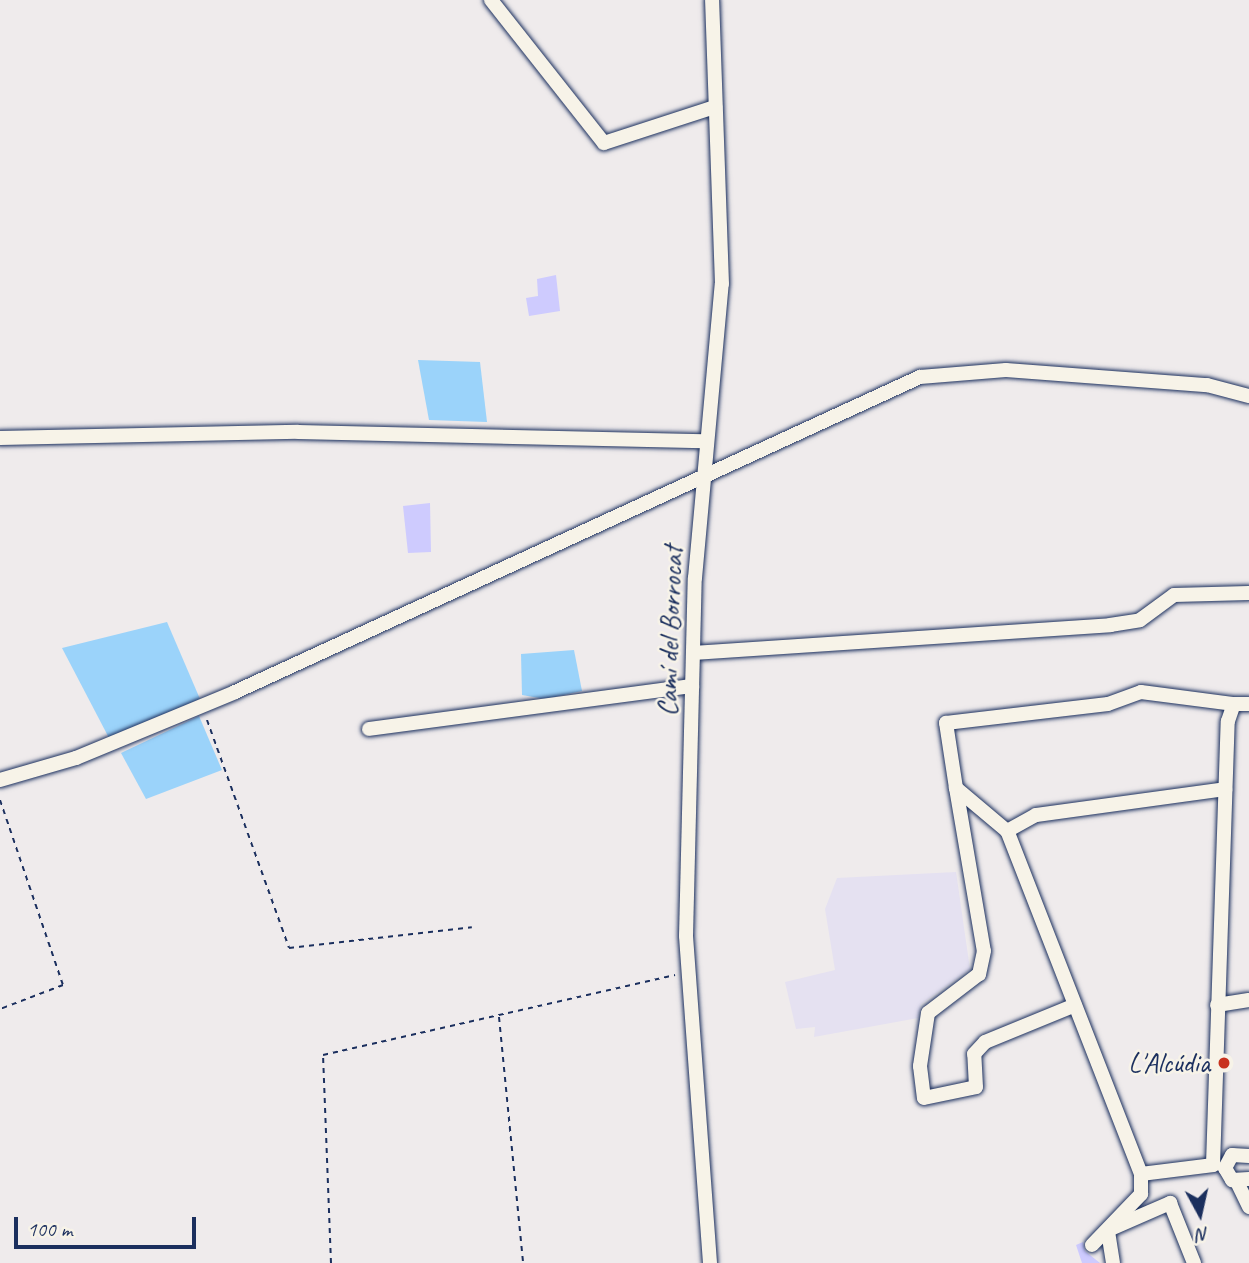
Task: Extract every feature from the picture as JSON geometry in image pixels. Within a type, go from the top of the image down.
[{"type":"street","points":[[491,0],[604,143],[715,107]]},
{"type":"street","name":"Camí del Borrocat","points":[[710,1263],[690,972],[692,653],[701,477],[722,284],[712,0]]},
{"type":"street","points":[[0,780],[76,758],[201,706],[909,382],[957,370],[1207,386],[1249,396]]},
{"type":"street","points":[[0,438],[298,432],[704,441]]},
{"type":"street","points":[[692,653],[1110,625],[1140,620],[1174,595],[1249,593]]},
{"type":"street","points":[[369,729],[692,686]]},
{"type":"street","points":[[1075,1005],[985,1042],[974,1054],[976,1087],[925,1098],[920,1066],[928,1013],[979,974],[984,951],[946,723],[1108,705],[1141,692],[1242,704],[1224,789],[1217,1005],[1219,1164]]},
{"type":"street","points":[[956,788],[1007,831],[1141,1174],[1141,1194],[1092,1245]]},
{"type":"street","points":[[1007,831],[1036,815],[1224,789]]},
{"type":"street","points":[[1217,1005],[1249,1000]]},
{"type":"street","points":[[1141,1174],[1219,1164],[1237,1153],[1249,1156]]},
{"type":"street","points":[[1219,1164],[1243,1180],[1249,1207]]},
{"type":"street","points":[[1108,1230],[1170,1203],[1194,1263]]},
{"type":"street","points":[[1108,1230],[1113,1263]]},
{"type":"path","points":[[201,706],[229,766],[289,948],[472,927]]},
{"type":"path","points":[[0,800],[63,985],[0,1009]]},
{"type":"path","points":[[331,1263],[323,1055],[690,972]]},
{"type":"path","points":[[499,1016],[523,1263]]},
{"type":"shaded area","points":[[956,872],[970,969],[921,1004],[918,1018],[814,1037],[815,1027],[796,1029],[785,982],[835,970],[825,909],[837,878]]},
{"type":"water","points":[[418,360],[480,362],[487,422],[429,420]]},
{"type":"water","points":[[167,622],[200,699],[109,738],[62,648]]},
{"type":"water","points":[[574,650],[582,691],[545,699],[522,695],[521,654]]},
{"type":"water","points":[[199,716],[222,770],[146,799],[121,753]]},
{"type":"building","points":[[556,275],[560,311],[529,316],[526,298],[538,296],[537,279]]},
{"type":"building","points":[[430,503],[431,552],[408,553],[403,506]]},
{"type":"building","points":[[1083,1242],[1085,1251],[1100,1263],[1082,1263],[1076,1245]]},
{"type":"place","name":"L'Alcúdia","points":[[1224,1063]]}]
